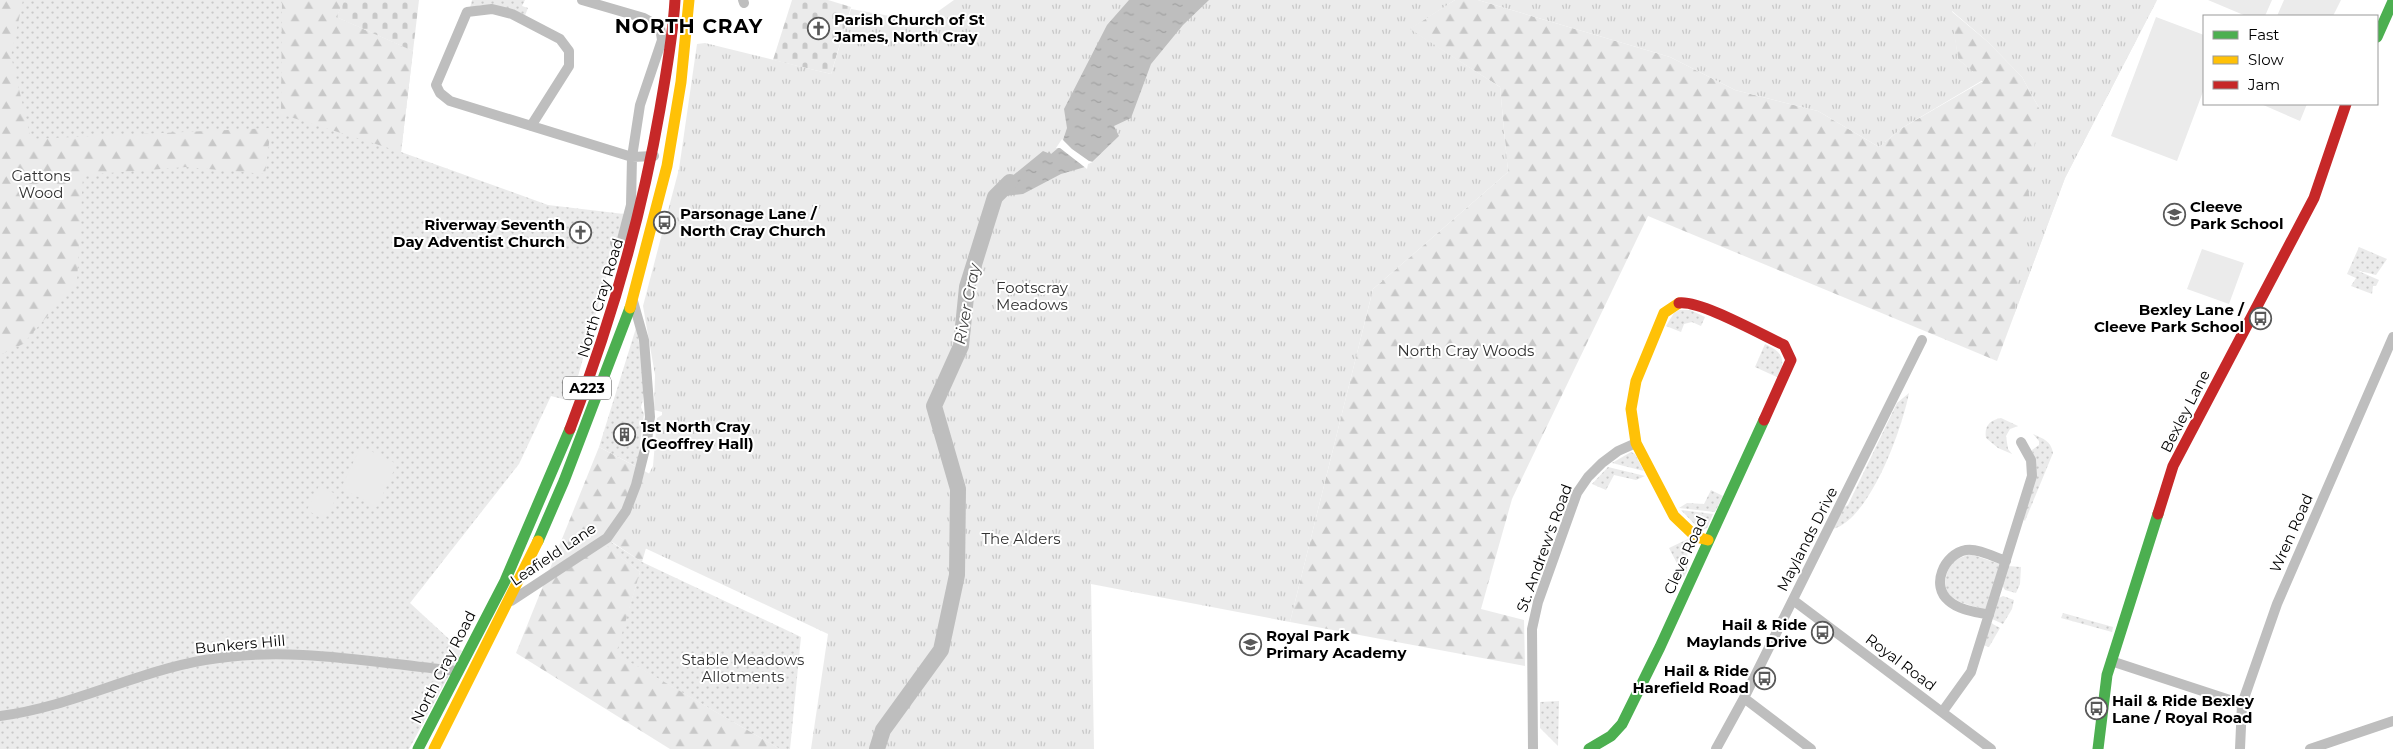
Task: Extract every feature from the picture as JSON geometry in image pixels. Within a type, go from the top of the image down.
[{"type":"main road","name":"North Cray Road","points":[[418,749],[516,558],[558,461],[598,358],[627,263],[654,156],[671,49],[676,0]]},
{"type":"main road","name":"North Cray Road","points":[[434,749],[509,602],[564,481],[633,300],[655,222],[667,166],[681,82],[689,0]]},
{"type":"main road","points":[[2378,35],[2393,1]]},
{"type":"main road","name":"Bexley Lane","points":[[2098,749],[2104,690],[2173,466],[2314,198],[2346,105]]},
{"type":"main road","name":"Cleve Road","points":[[1589,749],[1611,736],[1622,724],[1660,648],[1791,360],[1790,354],[1784,345],[1702,307],[1678,302],[1670,307],[1660,320],[1633,388],[1631,409],[1636,443]]},
{"type":"main road","points":[[1636,443],[1674,516],[1696,537],[1708,540]]},
{"type":"street","points":[[582,0],[644,18],[660,27],[662,40],[640,105],[632,157],[631,205],[621,243],[615,243]]},
{"type":"street","points":[[531,126],[569,66],[569,51],[560,39],[512,14],[492,9],[467,12],[436,85],[440,93],[450,101],[531,126],[632,157],[654,156]]},
{"type":"street","name":"Leafield Lane","points":[[509,602],[607,538],[626,511],[636,485],[647,441],[650,417],[644,340],[633,300]]},
{"type":"street","name":"Wren Road","points":[[2240,749],[2242,704],[2276,604],[2389,357],[2393,337]]},
{"type":"street","name":"Maylands Drive","points":[[1716,749],[1744,698],[1922,340]]},
{"type":"street","points":[[1943,711],[1971,672],[2032,473],[2031,460],[2021,442]]},
{"type":"street","name":"St. Andrew's Road","points":[[1533,749],[1532,629],[1538,602],[1577,493],[1588,477],[1602,463],[1618,451],[1636,443]]},
{"type":"street","points":[[1989,615],[1955,605],[1948,601],[1941,582],[1944,566],[1955,554],[1973,550],[2006,561]]},
{"type":"street","name":"Royal Road","points":[[1793,600],[1943,711],[1990,749]]},
{"type":"street","name":"Bunkers Hill","points":[[0,716],[39,708],[206,660],[306,654],[458,671]]},
{"type":"street","points":[[2112,661],[2242,704]]},
{"type":"street","points":[[1744,698],[1811,749]]},
{"type":"street","points":[[2310,749],[2393,721]]},
{"type":"green space","points":[[0,0],[345,0],[336,17],[413,51],[401,152],[548,205],[624,214],[571,401],[551,396],[519,464],[410,603],[462,651],[409,749],[0,749]]},
{"type":"green space","name":"Gattons Wood","points":[[0,0],[23,0],[11,56],[31,139],[271,128],[265,174],[186,167],[83,175],[77,282],[23,344],[0,355]]},
{"type":"green space","points":[[282,0],[345,0],[336,17],[413,51],[401,152],[281,114]]},
{"type":"green space","points":[[345,0],[419,0],[413,51],[336,17]]},
{"type":"green space","points":[[472,0],[525,0],[522,6],[528,8],[524,18],[481,5],[470,8]]},
{"type":"green space","points":[[792,0],[828,0],[851,7],[831,74],[773,60]]},
{"type":"green space","name":"Footscray Meadows","points":[[954,0],[1455,0],[1410,29],[1500,87],[1508,172],[1373,289],[1290,622],[1091,584],[1094,749],[811,749],[828,634],[617,535],[653,466],[657,418],[662,415],[662,412],[654,410],[655,375],[643,306],[679,169],[697,44],[705,43],[831,74],[851,9],[923,22]]},
{"type":"green space","name":"North Cray Woods","points":[[1455,0],[1478,0],[1670,57],[1735,90],[1818,111],[1879,147],[1902,128],[1983,81],[1958,59],[1951,11],[1988,42],[2022,77],[2039,108],[2157,0],[2065,178],[1997,361],[1648,216],[1512,499],[1481,609],[1524,620],[1525,666],[1290,622],[1373,289],[1508,172],[1500,87],[1409,29]]},
{"type":"green space","points":[[1478,0],[2157,0],[2065,178],[2014,315],[2039,108],[2022,77],[1988,42],[1952,11],[1958,59],[1983,80],[1902,128],[1879,147],[1818,111],[1735,90],[1670,57]]},
{"type":"green space","points":[[2208,0],[2272,0],[2265,15],[2244,15]]},
{"type":"green space","points":[[2284,0],[2341,0],[2334,15],[2277,15]]},
{"type":"green space","points":[[2156,17],[2203,35],[2203,92],[2177,161],[2111,136]]},
{"type":"green space","points":[[2263,105],[2307,105],[2300,121]]},
{"type":"green space","points":[[2359,247],[2387,259],[2376,275],[2356,270],[2379,280],[2376,286],[2373,286],[2372,294],[2351,286],[2356,278],[2347,274]]},
{"type":"green space","points":[[2202,249],[2244,263],[2229,304],[2187,289]]},
{"type":"green space","points":[[1679,310],[1690,310],[1705,317],[1701,326],[1692,322],[1684,324],[1681,332],[1666,326],[1674,313]]},
{"type":"green space","points":[[636,328],[644,378],[641,407],[644,414],[637,467],[599,447]]},
{"type":"green space","points":[[1765,344],[1776,350],[1781,357],[1782,366],[1779,378],[1755,367]]},
{"type":"green space","points":[[1909,393],[1892,449],[1871,491],[1860,509],[1847,522],[1833,529],[1844,507],[1848,505],[1897,403]]},
{"type":"green space","points":[[2001,418],[2018,426],[2010,429],[2006,436],[2008,449],[2012,454],[1998,448],[1986,438],[1986,430],[1989,424]]},
{"type":"green space","points":[[2033,434],[2049,443],[2053,453],[2025,521],[2023,519],[2036,475],[2032,450],[2039,445],[2039,441]]},
{"type":"green space","points":[[361,446],[397,464],[377,507],[341,488]]},
{"type":"green space","points":[[599,447],[665,482],[642,562],[612,542],[607,546],[640,572],[616,654],[780,749],[670,749],[516,653]]},
{"type":"green space","points":[[1631,452],[1635,454],[1644,471],[1612,463]]},
{"type":"green space","points":[[1608,467],[1645,476],[1636,480],[1614,475],[1606,490],[1592,484]]},
{"type":"green space","points":[[319,486],[338,495],[324,520],[307,510]]},
{"type":"green space","points":[[1711,490],[1723,496],[1715,512],[1679,508],[1687,503],[1704,504]]},
{"type":"green space","points":[[1681,510],[1713,514],[1707,528],[1701,531]]},
{"type":"green space","points":[[1688,539],[1687,571],[1684,577],[1669,548]]},
{"type":"green space","name":"Stable Meadows Allotments","points":[[611,542],[642,562],[801,637],[790,749],[780,749],[615,654],[640,572],[606,546]]},
{"type":"green space","points":[[1970,554],[2000,564],[1986,610],[1957,600],[1951,596],[1945,583],[1952,561]]},
{"type":"green space","points":[[2008,566],[2021,567],[2020,584],[2016,593],[2005,590],[2002,585]]},
{"type":"green space","points":[[2003,596],[2014,600],[2012,609],[2003,624],[1992,619],[1999,598]]},
{"type":"green space","points":[[2063,613],[2113,627],[2112,632],[2061,618]]},
{"type":"green space","points":[[1991,623],[2000,628],[1989,647],[1983,645]]},
{"type":"green space","points":[[1559,701],[1558,746],[1540,728],[1540,702]]},
{"type":"water","points":[[1129,0],[1209,0],[1183,25],[1151,64],[1131,118],[1114,126],[1119,136],[1092,162],[1087,161],[1084,165],[1085,167],[1061,174],[1023,194],[995,197],[1000,186],[1043,151],[1048,153],[1049,151],[1051,154],[1064,143],[1063,140],[1067,128],[1064,109],[1107,25]]},
{"type":"pier","points":[[1062,139],[1072,149],[1093,162],[1088,164],[1087,169],[1060,148],[1056,148]]},
{"type":"waterway","name":"River Cray","points":[[877,749],[883,730],[941,650],[957,575],[958,489],[934,406],[961,346],[967,287],[995,197],[1010,182]]},
{"type":"traffic: fast","points":[[2378,35],[2393,1]]},
{"type":"traffic: fast","points":[[538,541],[564,481],[630,308]]},
{"type":"traffic: fast","points":[[1589,749],[1611,736],[1622,724],[1660,647],[1764,420]]},
{"type":"traffic: fast","points":[[418,749],[505,581],[570,429]]},
{"type":"traffic: fast","points":[[2098,749],[2107,675],[2158,514]]},
{"type":"traffic: slow","points":[[630,308],[667,166],[681,82],[689,0]]},
{"type":"traffic: slow","points":[[1679,303],[1664,313],[1636,381],[1631,409],[1636,443],[1674,516],[1696,537],[1708,540]]},
{"type":"traffic: slow","points":[[434,749],[538,541]]},
{"type":"traffic: jam","points":[[570,429],[611,311],[644,191],[660,109],[671,41],[675,0]]},
{"type":"traffic: jam","points":[[2158,514],[2173,466],[2314,198],[2346,105]]},
{"type":"traffic: jam","points":[[1679,303],[1716,312],[1784,345],[1791,360],[1764,420]]},
{"type":"place","name":"Parish Church of St James, North Cray","points":[[818,28]]},
{"type":"place","name":"Cleeve Park School","points":[[2174,215]]},
{"type":"place","name":"Parsonage Lane / North Cray Church","points":[[664,222]]},
{"type":"place","name":"Riverway Seventh Day Adventist Church","points":[[581,233]]},
{"type":"place","name":"Bexley Lane / Cleeve Park School","points":[[2260,318]]},
{"type":"place","name":"1st North Cray (Geoffrey Hall)","points":[[625,435]]},
{"type":"place","name":"Hail & Ride Maylands Drive","points":[[1823,633]]},
{"type":"place","name":"Royal Park Primary Academy","points":[[1250,644]]},
{"type":"place","name":"Hail & Ride Harefield Road","points":[[1765,679]]},
{"type":"place","name":"Hail & Ride Bexley Lane / Royal Road","points":[[2096,709]]},
{"type":"district","name":"NORTH CRAY","points":[[689,26]]},
{"type":"park label","name":"The Alders","points":[[1021,538]]}]
